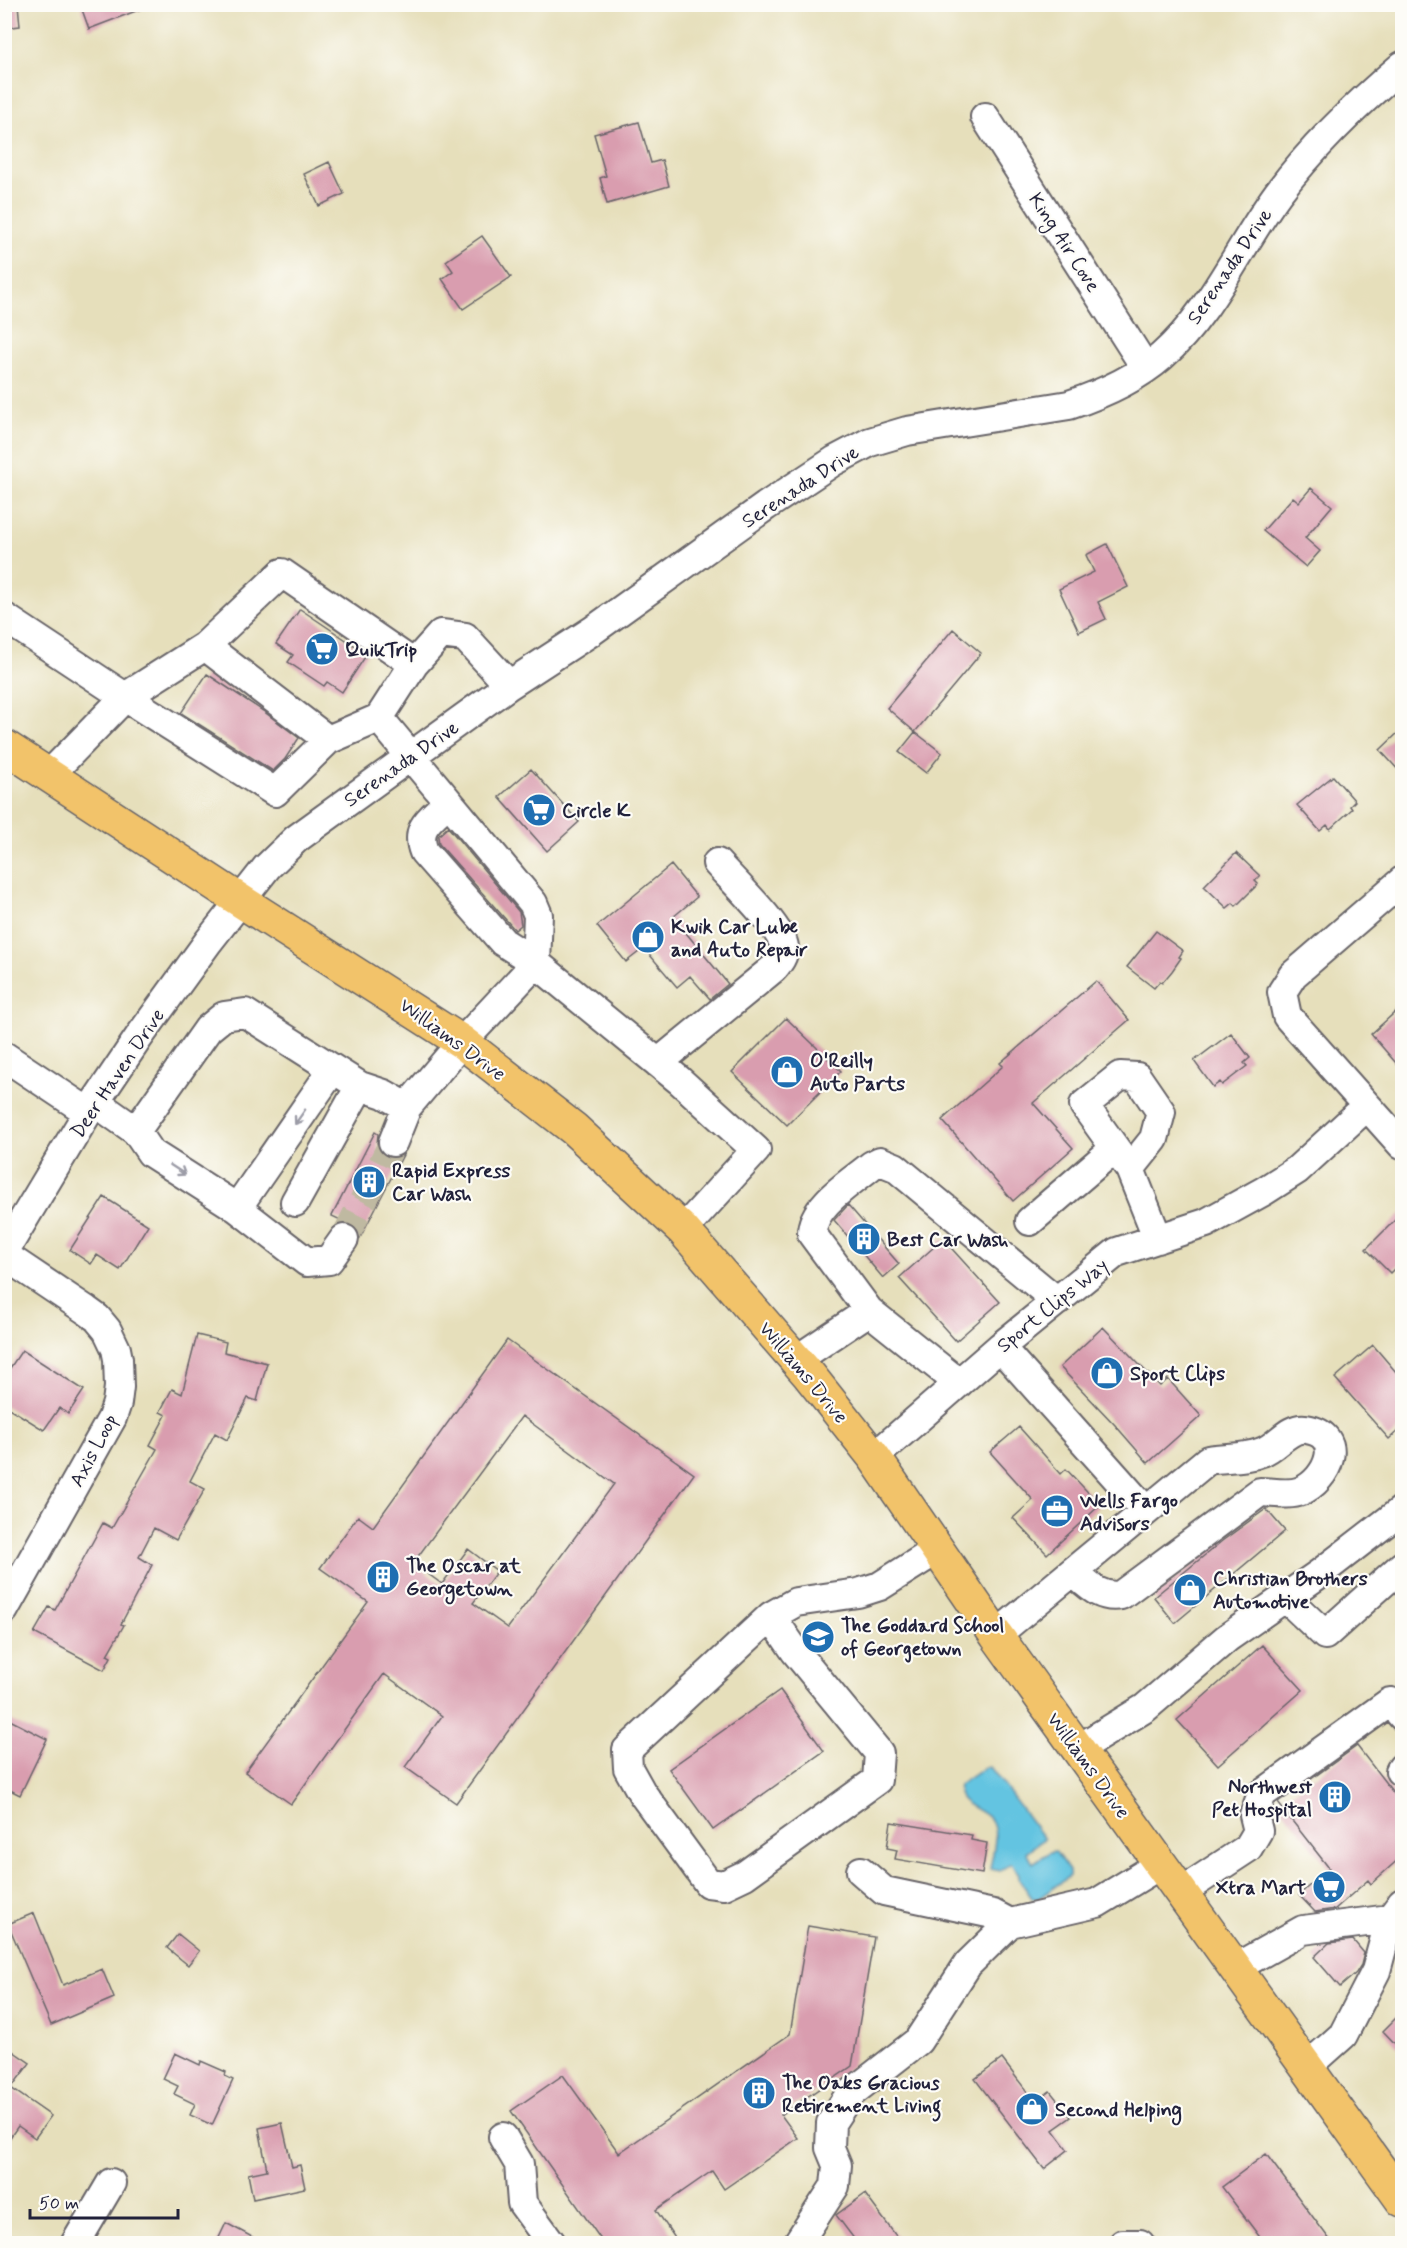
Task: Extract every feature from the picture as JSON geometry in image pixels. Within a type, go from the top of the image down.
[{"type":"main road","name":"Williams Drive","points":[[4,746],[462,1042],[574,1129],[683,1230],[796,1360],[874,1457],[996,1635],[1306,2067],[1399,2188]]},
{"type":"street","name":"Serenada Drive","points":[[241,901],[267,867],[296,839],[509,685],[592,631],[766,506],[834,461],[870,442],[907,431],[1070,405],[1110,389],[1161,356],[1196,318],[1277,195],[1312,150],[1371,92],[1402,66]]},
{"type":"street","name":"King Air Cove","points":[[985,117],[1145,367]]},
{"type":"street","points":[[50,775],[125,697],[205,646],[282,573],[414,664]]},
{"type":"street","points":[[4,617],[275,792],[328,740],[379,718],[414,664],[441,634],[465,637],[509,685]]},
{"type":"street","points":[[205,646],[328,740]]},
{"type":"street","points":[[379,718],[533,903],[538,915],[536,963],[462,1042],[407,1107],[393,1142]]},
{"type":"street","points":[[448,802],[422,828],[420,843],[424,852],[503,942],[536,963],[658,1063],[756,1150],[683,1230]]},
{"type":"street","points":[[658,1063],[782,959],[784,947],[779,932],[717,863]]},
{"type":"street","points":[[1402,881],[1293,975],[1282,992],[1287,1016],[1402,1145]]},
{"type":"street","name":"Deer Haven Drive","points":[[4,1254],[92,1107],[139,1037],[241,901]]},
{"type":"street","points":[[136,1131],[208,1029],[224,1016],[245,1013],[360,1086],[384,1094],[407,1107]]},
{"type":"street","points":[[4,1056],[136,1131],[152,1153],[237,1208],[307,1262],[329,1260],[344,1239]]},
{"type":"street","points":[[237,1208],[333,1069]]},
{"type":"street","points":[[296,1202],[360,1086]]},
{"type":"street","name":"Sport Clips Way","points":[[874,1457],[1000,1347],[1118,1252],[1206,1223],[1264,1191],[1297,1170],[1367,1106]]},
{"type":"street","points":[[1030,1221],[1122,1159],[1158,1239]]},
{"type":"street","points":[[959,1383],[869,1311],[812,1234],[815,1216],[822,1206],[872,1165],[880,1161],[895,1167],[1057,1301]]},
{"type":"street","name":"Axis Loop","points":[[4,1254],[97,1318],[116,1349],[119,1388],[112,1418],[4,1610]]},
{"type":"street","points":[[796,1360],[869,1311]]},
{"type":"street","points":[[1000,1347],[1146,1511]]},
{"type":"street","points":[[996,1635],[1208,1460],[1242,1458],[1265,1452],[1296,1430],[1306,1429],[1324,1437],[1331,1456],[1323,1476],[1301,1492],[1285,1494],[1260,1492],[1121,1594],[1112,1596],[1098,1592],[1073,1572]]},
{"type":"street","points":[[1078,1749],[1145,1708],[1227,1638],[1285,1598],[1402,1510]]},
{"type":"street","points":[[771,1616],[795,1651],[879,1753],[877,1780],[745,1875],[724,1885],[708,1883],[642,1793],[628,1768],[627,1750],[771,1616],[796,1602],[858,1593],[880,1586],[937,1550]]},
{"type":"street","points":[[1285,1598],[1325,1635],[1402,1566]]},
{"type":"street","points":[[1181,1892],[1248,1848],[1258,1830],[1254,1815],[1262,1794],[1390,1702],[1402,1716]]},
{"type":"street","points":[[797,2244],[835,2186],[837,2165],[831,2148],[831,2123],[850,2094],[918,2041],[968,1964],[1010,1923],[1097,1902],[1161,1864]]},
{"type":"street","points":[[861,1871],[884,1891],[993,1914],[1010,1923]]},
{"type":"street","points":[[1235,1968],[1303,1930],[1396,1911],[1376,1971],[1343,2035],[1306,2067]]},
{"type":"street","points":[[503,2137],[519,2164],[522,2203],[552,2244]]},
{"type":"street","points":[[75,2244],[111,2183]]},
{"type":"street","points":[[1123,2244],[1140,2244]]},
{"type":"water","points":[[990,1767],[1044,1839],[1026,1852],[1033,1863],[1055,1851],[1069,1871],[1069,1876],[1038,1899],[1032,1898],[1011,1863],[1000,1871],[990,1869],[995,1841],[993,1825],[984,1814],[966,1803],[959,1793],[959,1785],[984,1768]]},
{"type":"building","points":[[4,4],[18,4],[20,26],[4,28]]},
{"type":"building","points":[[80,4],[149,4],[149,6],[89,29]]},
{"type":"building","points":[[639,122],[651,163],[662,160],[669,186],[607,204],[600,178],[606,176],[594,134]]},
{"type":"building","points":[[329,162],[344,194],[319,206],[304,174]]},
{"type":"building","points":[[482,236],[511,277],[463,309],[442,279],[453,271],[446,261]]},
{"type":"building","points":[[1311,488],[1332,506],[1305,538],[1320,551],[1306,567],[1263,531],[1293,497],[1299,502]]},
{"type":"building","points":[[1107,544],[1128,587],[1098,602],[1106,619],[1079,632],[1059,589],[1094,572],[1086,555]]},
{"type":"building","name":"QuikTrip","points":[[300,609],[367,654],[342,692],[327,682],[324,686],[288,662],[293,655],[276,644]]},
{"type":"building","points":[[953,629],[981,653],[915,732],[887,708]]},
{"type":"building","points":[[207,674],[299,738],[285,759],[273,771],[181,713]]},
{"type":"building","points":[[1402,729],[1402,774],[1380,750]]},
{"type":"building","points":[[915,732],[942,753],[926,773],[899,752]]},
{"type":"building","name":"Circle K","points":[[531,769],[579,822],[547,851],[499,797]]},
{"type":"building","points":[[1333,776],[1355,801],[1350,806],[1352,809],[1330,829],[1327,825],[1320,831],[1297,805]]},
{"type":"building","points":[[448,827],[519,912],[521,925],[515,930],[439,844],[438,836]]},
{"type":"building","points":[[1236,853],[1260,876],[1255,881],[1258,884],[1236,906],[1233,903],[1227,908],[1204,886]]},
{"type":"building","name":"Kwik Car Lube and Auto Repair","points":[[671,865],[697,897],[673,917],[728,984],[710,999],[690,976],[677,987],[644,948],[626,962],[597,926]]},
{"type":"building","points":[[1156,931],[1183,951],[1172,971],[1162,983],[1160,981],[1154,988],[1127,967]]},
{"type":"building","points":[[1096,981],[1129,1020],[1033,1103],[1073,1148],[1013,1201],[942,1120],[1003,1066],[1000,1063]]},
{"type":"building","points":[[1402,1006],[1402,1070],[1371,1034]]},
{"type":"building","name":"O'Reilly Auto Parts","points":[[786,1018],[841,1071],[787,1125],[732,1072]]},
{"type":"building","points":[[1231,1033],[1250,1058],[1244,1063],[1247,1066],[1222,1085],[1220,1082],[1213,1087],[1194,1061]]},
{"type":"building","name":"Rapid Express Car Wash","points":[[375,1132],[378,1134],[377,1144],[380,1153],[395,1158],[403,1155],[360,1238],[354,1226],[342,1223],[343,1221],[332,1216]]},
{"type":"building","points":[[104,1197],[148,1225],[120,1270],[97,1255],[91,1264],[70,1250]]},
{"type":"building","name":"Best Car Wash","points":[[848,1205],[899,1264],[883,1278],[834,1220]]},
{"type":"building","points":[[1402,1213],[1402,1261],[1390,1273],[1366,1249]]},
{"type":"building","points":[[943,1239],[1000,1302],[956,1341],[899,1278]]},
{"type":"building","points":[[1103,1327],[1160,1386],[1168,1379],[1201,1416],[1148,1463],[1060,1367]]},
{"type":"building","points":[[197,1335],[226,1342],[224,1352],[267,1363],[257,1401],[248,1398],[227,1440],[215,1433],[190,1481],[205,1489],[176,1540],[154,1528],[139,1557],[152,1565],[121,1624],[124,1625],[107,1655],[111,1657],[104,1670],[34,1633],[49,1607],[55,1610],[103,1523],[112,1528],[157,1449],[150,1445],[166,1415],[160,1412],[172,1389],[182,1394]]},
{"type":"building","name":"The Oscar at Georgetown","points":[[507,1340],[694,1474],[456,1803],[405,1767],[442,1716],[384,1674],[291,1804],[245,1772],[368,1602],[320,1568],[358,1516],[373,1527]],"holes":[[[522,1416],[614,1484],[508,1628],[473,1603],[497,1571],[468,1549],[442,1584],[413,1563]]]},
{"type":"building","points":[[1373,1345],[1402,1379],[1402,1427],[1389,1439],[1335,1378]]},
{"type":"building","points":[[22,1350],[84,1390],[68,1414],[59,1408],[44,1430],[4,1405],[4,1377]]},
{"type":"building","points":[[1019,1427],[1061,1474],[1066,1469],[1100,1505],[1047,1554],[1013,1518],[1033,1500],[990,1452]]},
{"type":"building","points":[[1266,1509],[1285,1531],[1175,1623],[1154,1597],[1222,1541]]},
{"type":"building","points":[[1262,1645],[1303,1690],[1218,1765],[1177,1720]]},
{"type":"building","points":[[780,1690],[824,1751],[713,1830],[669,1769]]},
{"type":"building","points":[[4,1717],[47,1739],[20,1795],[4,1787]]},
{"type":"building","points":[[1357,1746],[1402,1804],[1402,1856],[1371,1884],[1368,1880],[1335,1909],[1315,1912],[1299,1895],[1329,1868],[1278,1803]]},
{"type":"building","points":[[891,1822],[972,1835],[971,1840],[987,1843],[982,1874],[895,1859],[897,1850],[887,1848]]},
{"type":"building","points":[[34,1913],[63,1985],[102,1969],[114,1998],[51,2025],[8,1924]]},
{"type":"building","name":"The Oaks Gracious Retirement Living","points":[[808,1926],[874,1937],[852,2066],[781,2115],[798,2138],[724,2189],[712,2171],[656,2210],[679,2244],[604,2244],[511,2111],[563,2075],[619,2153],[790,2034]]},
{"type":"building","points":[[178,1934],[199,1951],[188,1965],[167,1948]]},
{"type":"building","points":[[1353,1940],[1364,1953],[1361,1965],[1356,1973],[1340,1987],[1314,1957],[1329,1943]]},
{"type":"building","points":[[1402,2012],[1402,2051],[1383,2031]]},
{"type":"building","points":[[4,2045],[30,2063],[11,2088],[51,2116],[35,2138],[18,2126],[4,2146]]},
{"type":"building","points":[[175,2053],[200,2065],[201,2061],[226,2072],[225,2076],[233,2080],[212,2125],[190,2115],[195,2104],[174,2094],[178,2086],[163,2079]]},
{"type":"building","name":"Second Helping","points":[[1002,2059],[1035,2102],[1050,2091],[1071,2117],[1053,2130],[1068,2150],[1044,2169],[975,2079]]},
{"type":"building","points":[[282,2123],[292,2167],[300,2165],[305,2188],[253,2199],[248,2174],[267,2170],[259,2128]]},
{"type":"building","points":[[1266,2154],[1333,2244],[1265,2244],[1222,2187]]},
{"type":"building","points":[[865,2194],[902,2244],[858,2244],[836,2215]]},
{"type":"building","points":[[226,2223],[265,2244],[216,2244]]},
{"type":"tunnel","points":[[344,1239],[393,1142]]},
{"type":"place","name":"QuikTrip","points":[[322,649]]},
{"type":"place","name":"Circle K","points":[[539,810]]},
{"type":"place","name":"Kwik Car Lube and Auto Repair","points":[[648,937]]},
{"type":"place","name":"O'Reilly Auto Parts","points":[[787,1072]]},
{"type":"place","name":"Rapid Express Car Wash","points":[[369,1182]]},
{"type":"place","name":"Best Car Wash","points":[[864,1239]]},
{"type":"place","name":"Sport Clips","points":[[1107,1373]]},
{"type":"place","name":"Wells Fargo Advisors","points":[[1057,1511]]},
{"type":"place","name":"The Oscar at Georgetown","points":[[383,1577]]},
{"type":"place","name":"Christian Brothers Automotive","points":[[1190,1590]]},
{"type":"place","name":"The Goddard School of Georgetown","points":[[818,1637]]},
{"type":"place","name":"Northwest Pet Hospital","points":[[1335,1797]]},
{"type":"place","name":"Xtra Mart","points":[[1329,1887]]},
{"type":"place","name":"The Oaks Gracious Retirement Living","points":[[759,2093]]},
{"type":"place","name":"Second Helping","points":[[1032,2109]]}]
